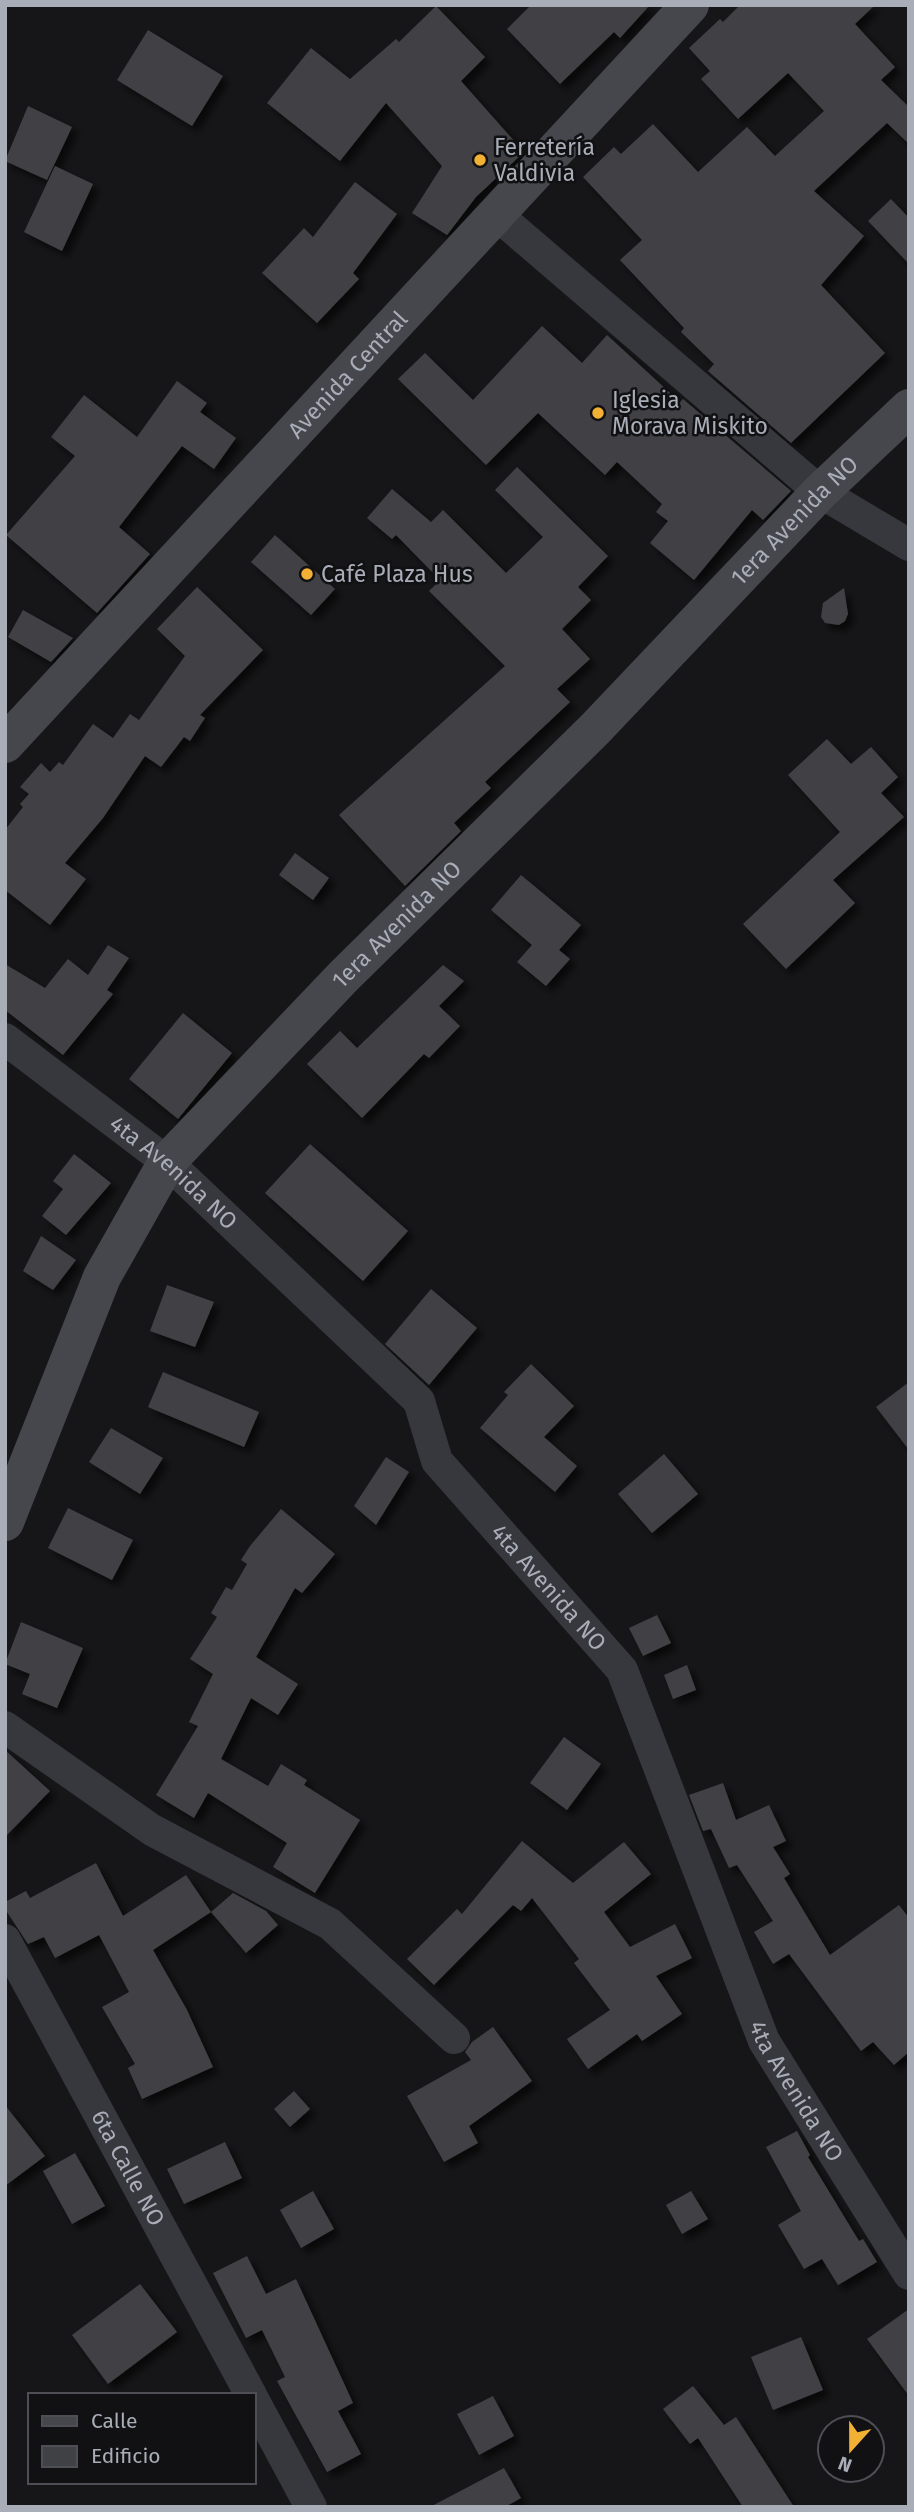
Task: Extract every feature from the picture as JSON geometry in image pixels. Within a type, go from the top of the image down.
[{"type":"street","name":"Avenida Central","points":[[5,744],[690,5]]},
{"type":"street","points":[[496,214],[820,492],[909,545]]},
{"type":"street","name":"1era Avenida NO","points":[[5,1522],[102,1277],[167,1162],[343,977],[595,729],[820,492],[909,408]]},
{"type":"street","name":"4ta Avenida NO","points":[[5,1040],[167,1162],[419,1401],[437,1461],[622,1670],[764,2041],[909,2274]]},
{"type":"street","points":[[5,1727],[152,1830],[330,1924],[454,2038]]},
{"type":"street","name":"6ta Calle NO","points":[[5,1940],[249,2393]]},
{"type":"street","points":[[256,2405],[311,2507]]},
{"type":"building","points":[[531,5],[650,5],[620,38],[614,32],[560,84],[507,29]]},
{"type":"building","points":[[740,5],[875,5],[855,24],[895,67],[881,80],[909,107],[909,144],[887,123],[814,191],[864,236],[821,285],[885,353],[791,443],[708,371],[714,364],[681,332],[684,328],[620,260],[642,240],[583,177],[614,147],[621,154],[653,124],[698,172],[747,127],[775,156],[824,111],[788,73],[738,119],[701,79],[710,71],[689,48],[720,19],[723,22]]},
{"type":"building","points":[[436,6],[485,57],[461,81],[524,152],[476,197],[447,235],[412,213],[442,166],[386,103],[340,161],[267,103],[311,48],[350,79],[396,39],[399,42]]},
{"type":"building","points":[[148,30],[223,76],[192,126],[117,80]]},
{"type":"building","points":[[28,106],[72,127],[47,180],[5,161]]},
{"type":"building","points":[[55,166],[93,184],[62,251],[24,232]]},
{"type":"building","points":[[355,182],[397,214],[353,273],[359,279],[317,323],[262,273],[304,228],[313,237]]},
{"type":"building","points":[[891,199],[909,218],[909,264],[868,221]]},
{"type":"building","points":[[542,326],[582,363],[607,335],[680,402],[683,399],[791,491],[763,520],[752,510],[694,580],[650,543],[668,521],[656,512],[662,504],[617,462],[605,475],[538,413],[486,465],[398,379],[425,353],[473,400]]},
{"type":"building","points":[[177,381],[207,403],[200,412],[236,438],[214,469],[182,446],[119,527],[150,554],[97,613],[6,535],[75,456],[51,437],[84,395],[137,437]]},
{"type":"building","points":[[517,467],[608,556],[578,587],[591,600],[562,629],[590,659],[557,689],[570,702],[485,782],[491,788],[454,823],[461,831],[405,886],[339,815],[505,666],[429,591],[440,580],[396,535],[392,539],[367,518],[392,489],[431,522],[443,510],[506,573],[543,537],[495,490]]},
{"type":"building","points":[[275,535],[335,589],[311,615],[251,562]]},
{"type":"building","points":[[197,587],[263,650],[200,715],[205,718],[190,741],[184,737],[161,767],[145,756],[103,818],[65,863],[86,879],[50,925],[5,890],[5,830],[23,807],[20,804],[29,794],[20,787],[41,763],[50,772],[59,762],[63,765],[93,724],[113,738],[130,714],[139,720],[185,656],[157,629]]},
{"type":"building","points":[[844,588],[848,614],[845,621],[839,625],[825,623],[821,617],[823,603]]},
{"type":"building","points":[[23,610],[73,638],[51,662],[8,637]]},
{"type":"building","points":[[827,739],[851,764],[871,747],[898,777],[881,793],[904,817],[833,880],[855,903],[786,969],[743,924],[840,832],[788,775]]},
{"type":"building","points":[[295,853],[329,878],[313,900],[279,875]]},
{"type":"building","points":[[521,875],[581,925],[559,950],[570,959],[546,986],[517,962],[532,945],[491,910]]},
{"type":"building","points":[[108,945],[129,958],[107,990],[113,994],[63,1055],[5,1010],[5,964],[45,988],[68,959],[88,975]]},
{"type":"building","points":[[443,965],[464,981],[439,1006],[460,1026],[429,1058],[424,1054],[362,1118],[307,1064],[340,1031],[357,1048]]},
{"type":"building","points":[[183,1013],[232,1053],[178,1119],[129,1079]]},
{"type":"building","points":[[310,1144],[408,1231],[363,1281],[265,1193]]},
{"type":"building","points":[[74,1154],[111,1183],[66,1235],[42,1216],[63,1189],[53,1181]]},
{"type":"building","points":[[41,1236],[76,1260],[53,1290],[23,1271]]},
{"type":"building","points":[[167,1285],[214,1302],[195,1347],[150,1331]]},
{"type":"building","points":[[431,1289],[477,1328],[429,1385],[385,1344]]},
{"type":"building","points":[[531,1364],[574,1406],[544,1437],[577,1466],[555,1492],[480,1428],[508,1395],[504,1392]]},
{"type":"building","points":[[163,1372],[259,1412],[244,1447],[148,1407]]},
{"type":"building","points":[[909,1382],[909,1450],[876,1407]]},
{"type":"building","points":[[111,1428],[163,1458],[140,1494],[89,1462]]},
{"type":"building","points":[[664,1454],[698,1494],[652,1533],[618,1494]]},
{"type":"building","points":[[386,1457],[409,1472],[376,1525],[354,1506]]},
{"type":"building","points":[[68,1508],[133,1540],[112,1580],[48,1548]]},
{"type":"building","points":[[281,1509],[335,1554],[302,1593],[295,1588],[256,1657],[298,1684],[278,1715],[251,1698],[221,1759],[268,1786],[281,1764],[307,1780],[304,1785],[360,1820],[315,1893],[273,1867],[287,1843],[208,1793],[194,1818],[156,1795],[198,1726],[189,1722],[213,1674],[190,1659],[217,1617],[211,1613],[226,1587],[232,1590],[247,1564],[241,1560]]},
{"type":"building","points":[[657,1615],[671,1643],[643,1656],[629,1628]]},
{"type":"building","points":[[21,1622],[83,1648],[57,1708],[22,1694],[30,1674],[5,1664]]},
{"type":"building","points":[[687,1665],[696,1690],[673,1699],[664,1675]]},
{"type":"building","points":[[564,1737],[601,1764],[567,1810],[530,1783]]},
{"type":"building","points":[[5,1750],[50,1791],[5,1837]]},
{"type":"building","points":[[723,1783],[736,1820],[769,1805],[786,1841],[773,1847],[790,1874],[784,1878],[830,1955],[899,1905],[909,1918],[909,2052],[894,2065],[873,2042],[861,2051],[789,1954],[773,1964],[754,1932],[773,1921],[737,1865],[729,1868],[711,1829],[703,1831],[689,1795]]},
{"type":"building","points":[[522,1841],[573,1883],[624,1842],[651,1874],[604,1912],[630,1947],[675,1924],[692,1958],[656,1976],[682,2014],[642,2041],[637,2034],[588,2069],[567,2039],[610,2010],[574,1963],[579,1959],[532,1898],[521,1911],[513,1905],[434,1985],[407,1959],[457,1909],[462,1914]]},
{"type":"building","points":[[96,1863],[123,1916],[186,1875],[211,1912],[153,1950],[187,2010],[213,2067],[142,2099],[128,2068],[135,2064],[102,2007],[129,1992],[99,1935],[55,1958],[44,1937],[28,1944],[5,1909],[5,1902],[26,1891],[30,1898]]},
{"type":"building","points":[[233,1893],[266,1911],[278,1925],[246,1953],[211,1912]]},
{"type":"building","points":[[493,2027],[532,2081],[469,2126],[478,2143],[444,2162],[407,2096],[471,2060],[465,2052],[472,2042]]},
{"type":"building","points":[[294,2091],[310,2109],[290,2127],[274,2109]]},
{"type":"building","points":[[5,2105],[45,2156],[5,2186]]},
{"type":"building","points":[[797,2131],[810,2155],[808,2157],[859,2241],[863,2239],[877,2262],[838,2285],[822,2259],[804,2269],[778,2225],[801,2211],[766,2147]]},
{"type":"building","points":[[225,2142],[242,2178],[184,2204],[167,2169]]},
{"type":"building","points":[[75,2153],[105,2206],[72,2224],[43,2171]]},
{"type":"building","points":[[313,2191],[334,2229],[301,2248],[280,2210]]},
{"type":"building","points":[[691,2191],[708,2219],[682,2234],[666,2205]]},
{"type":"building","points":[[247,2256],[266,2294],[296,2279],[353,2403],[338,2411],[361,2454],[327,2472],[277,2381],[285,2377],[262,2330],[246,2338],[213,2273]]},
{"type":"building","points":[[140,2284],[177,2332],[108,2384],[72,2335]]},
{"type":"building","points":[[909,2309],[909,2396],[867,2339]]},
{"type":"building","points":[[801,2337],[823,2390],[773,2410],[751,2357]]},
{"type":"building","points":[[693,2386],[724,2425],[736,2417],[794,2507],[743,2507],[698,2438],[690,2444],[663,2409]]},
{"type":"building","points":[[493,2396],[514,2436],[479,2455],[457,2414]]},
{"type":"building","points":[[504,2468],[521,2498],[505,2507],[430,2507]]},
{"type":"place","name":"Ferretería Valdivia","points":[[480,160]]},
{"type":"place","name":"Iglesia Morava Miskito","points":[[598,413]]},
{"type":"place","name":"Café Plaza Hus","points":[[307,574]]}]
